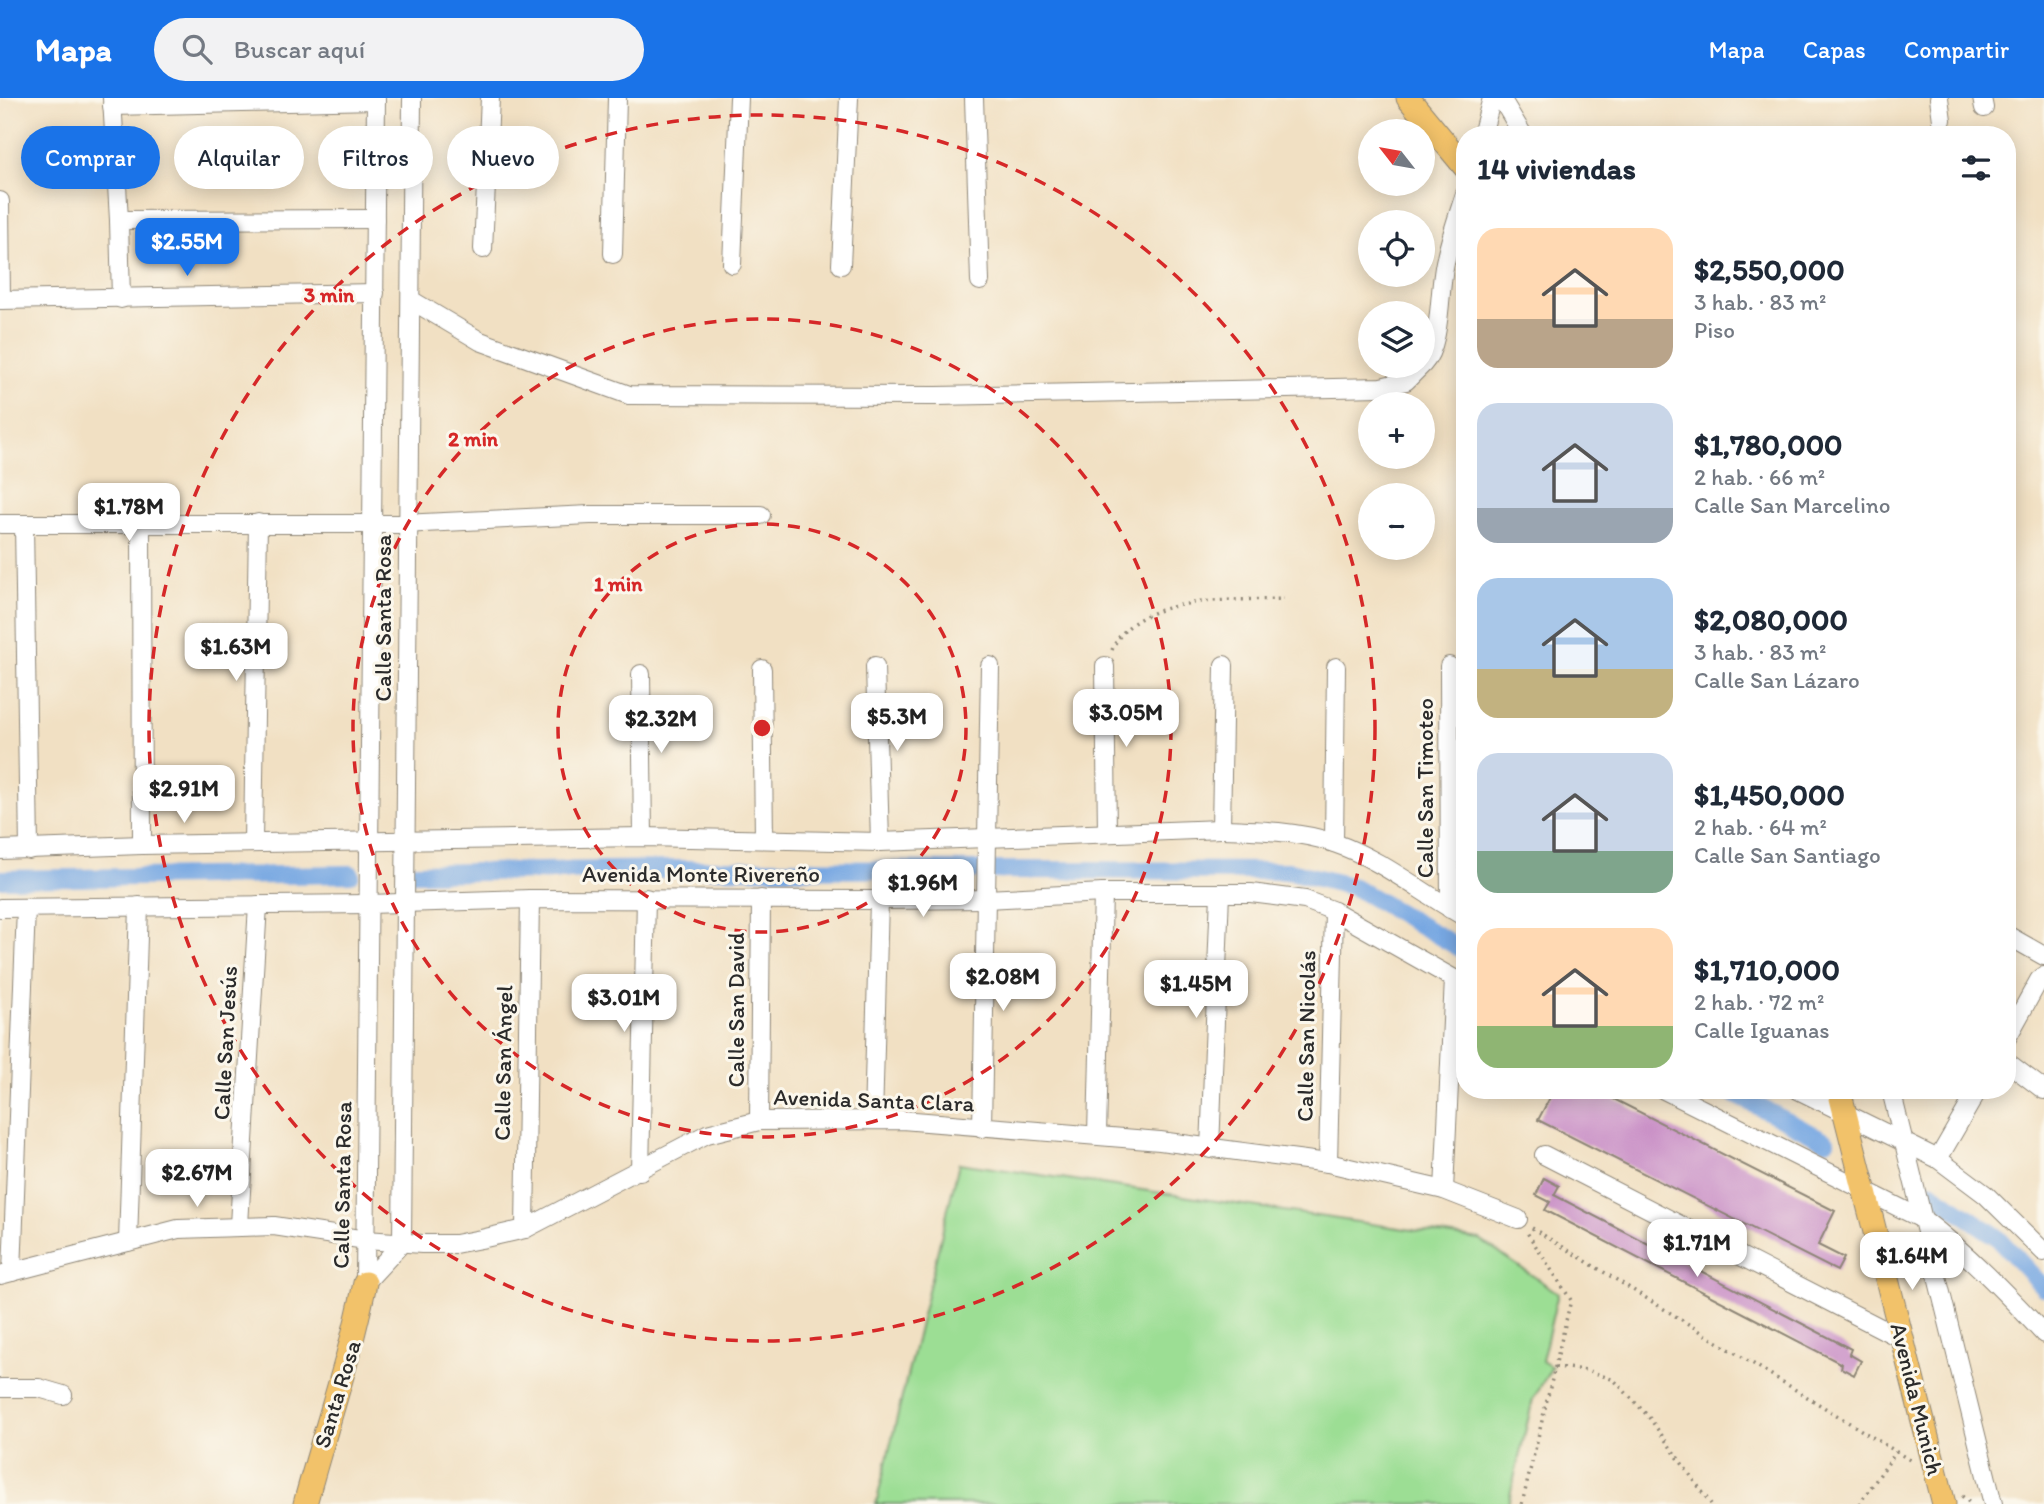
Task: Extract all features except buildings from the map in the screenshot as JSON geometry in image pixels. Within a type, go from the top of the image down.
[{"type":"main road","points":[[1408,98],[1456,156]]},
{"type":"main road","name":"Avenida Munich","points":[[1841,1099],[1944,1504]]},
{"type":"main road","name":"Santa Rosa","points":[[304,1504],[355,1334],[365,1283]]},
{"type":"street","name":"Calle Santa Rosa","points":[[365,1283],[402,1243],[412,98]]},
{"type":"street","points":[[483,249],[490,98]]},
{"type":"street","points":[[613,254],[617,98]]},
{"type":"street","points":[[732,264],[739,98]]},
{"type":"street","points":[[841,265],[849,98]]},
{"type":"street","points":[[974,98],[980,281]]},
{"type":"street","points":[[1484,126],[1492,98]]},
{"type":"street","points":[[1502,98],[1518,126]]},
{"type":"street","points":[[1939,98],[1942,120]]},
{"type":"street","name":"Calle Santa Rosa","points":[[365,1283],[376,99]]},
{"type":"street","points":[[121,299],[112,102],[376,99]]},
{"type":"street","points":[[0,201],[1,300],[375,293]]},
{"type":"street","points":[[119,220],[375,219]]},
{"type":"street","points":[[1435,337],[1445,259],[1456,223]]},
{"type":"street","points":[[411,300],[480,341],[629,395],[937,396],[1381,387],[1409,378]]},
{"type":"street","points":[[0,524],[409,523],[590,515],[761,515]]},
{"type":"street","points":[[253,843],[258,523]]},
{"type":"street","points":[[24,524],[29,850]]},
{"type":"street","points":[[141,524],[142,845]]},
{"type":"street","points":[[876,666],[880,842]]},
{"type":"street","points":[[982,1128],[990,666]]},
{"type":"street","points":[[1105,666],[1107,833]]},
{"type":"street","points":[[1221,829],[1224,666]]},
{"type":"street","name":"Calle San Timoteo","points":[[1449,666],[1456,882]]},
{"type":"street","points":[[1334,843],[1336,667]]},
{"type":"street","points":[[762,670],[764,839]]},
{"type":"street","points":[[641,674],[643,837]]},
{"type":"street","name":"Avenida Monte Rivereño","points":[[0,850],[142,845],[643,837],[880,842],[1221,829],[1302,835],[1334,843],[1368,859],[1456,912]]},
{"type":"street","points":[[1097,1135],[1103,893]]},
{"type":"street","name":"Avenida Monte Rivereño","points":[[0,908],[369,904],[530,899],[986,899],[1103,893],[1276,895],[1305,900],[1334,911],[1456,980]]},
{"type":"street","points":[[1210,1149],[1220,893]]},
{"type":"street","points":[[640,1171],[646,898]]},
{"type":"street","name":"Calle San Ángel","points":[[525,1229],[530,899]]},
{"type":"street","name":"Calle San David","points":[[760,1121],[761,899]]},
{"type":"street","points":[[873,1120],[880,900]]},
{"type":"street","name":"Calle San Jesús","points":[[239,1225],[258,905]]},
{"type":"street","points":[[128,1242],[139,906]]},
{"type":"street","points":[[6,1273],[26,908]]},
{"type":"street","name":"Calle San Nicolás","points":[[1328,1163],[1334,911]]},
{"type":"street","points":[[2016,940],[2044,956]]},
{"type":"street","points":[[2016,1022],[2039,980],[2044,976]]},
{"type":"street","points":[[1444,1190],[1456,1034]]},
{"type":"street","points":[[2016,1069],[2044,1090]]},
{"type":"street","points":[[1682,1099],[1924,1220],[1969,1256],[2044,1334]]},
{"type":"street","points":[[1816,1099],[1938,1159],[1986,1195],[2044,1252]]},
{"type":"street","points":[[1893,1099],[1993,1504]]},
{"type":"street","points":[[1938,1159],[1973,1099]]},
{"type":"street","name":"Avenida Santa Clara","points":[[6,1273],[178,1229],[239,1225],[274,1226],[366,1240],[455,1244],[525,1229],[707,1134],[760,1121],[873,1120],[1160,1141],[1328,1163],[1444,1190],[1518,1219]]},
{"type":"street","points":[[1544,1155],[1902,1339]]},
{"type":"street","points":[[0,1388],[39,1388],[63,1395]]},
{"type":"path","points":[[1105,666],[1122,632],[1135,621],[1159,611],[1201,603],[1284,599]]},
{"type":"path","points":[[1518,1219],[1570,1300],[1522,1504]]},
{"type":"path","points":[[1518,1219],[1897,1451],[1971,1504]]},
{"type":"path","points":[[1555,1367],[1587,1370],[1614,1380],[1648,1416],[1711,1504]]},
{"type":"path","points":[[1859,1504],[1897,1451]]},
{"type":"green space","points":[[959,1163],[1480,1240],[1558,1293],[1542,1361],[1552,1367],[1533,1399],[1508,1504],[876,1504]]},
{"type":"waterway","points":[[415,873],[678,869],[1290,871],[1354,887],[1456,946]]},
{"type":"waterway","points":[[0,879],[351,874]]},
{"type":"waterway","points":[[1744,1099],[1826,1141]]},
{"type":"waterway","points":[[1930,1192],[1996,1236],[2044,1288]]}]
